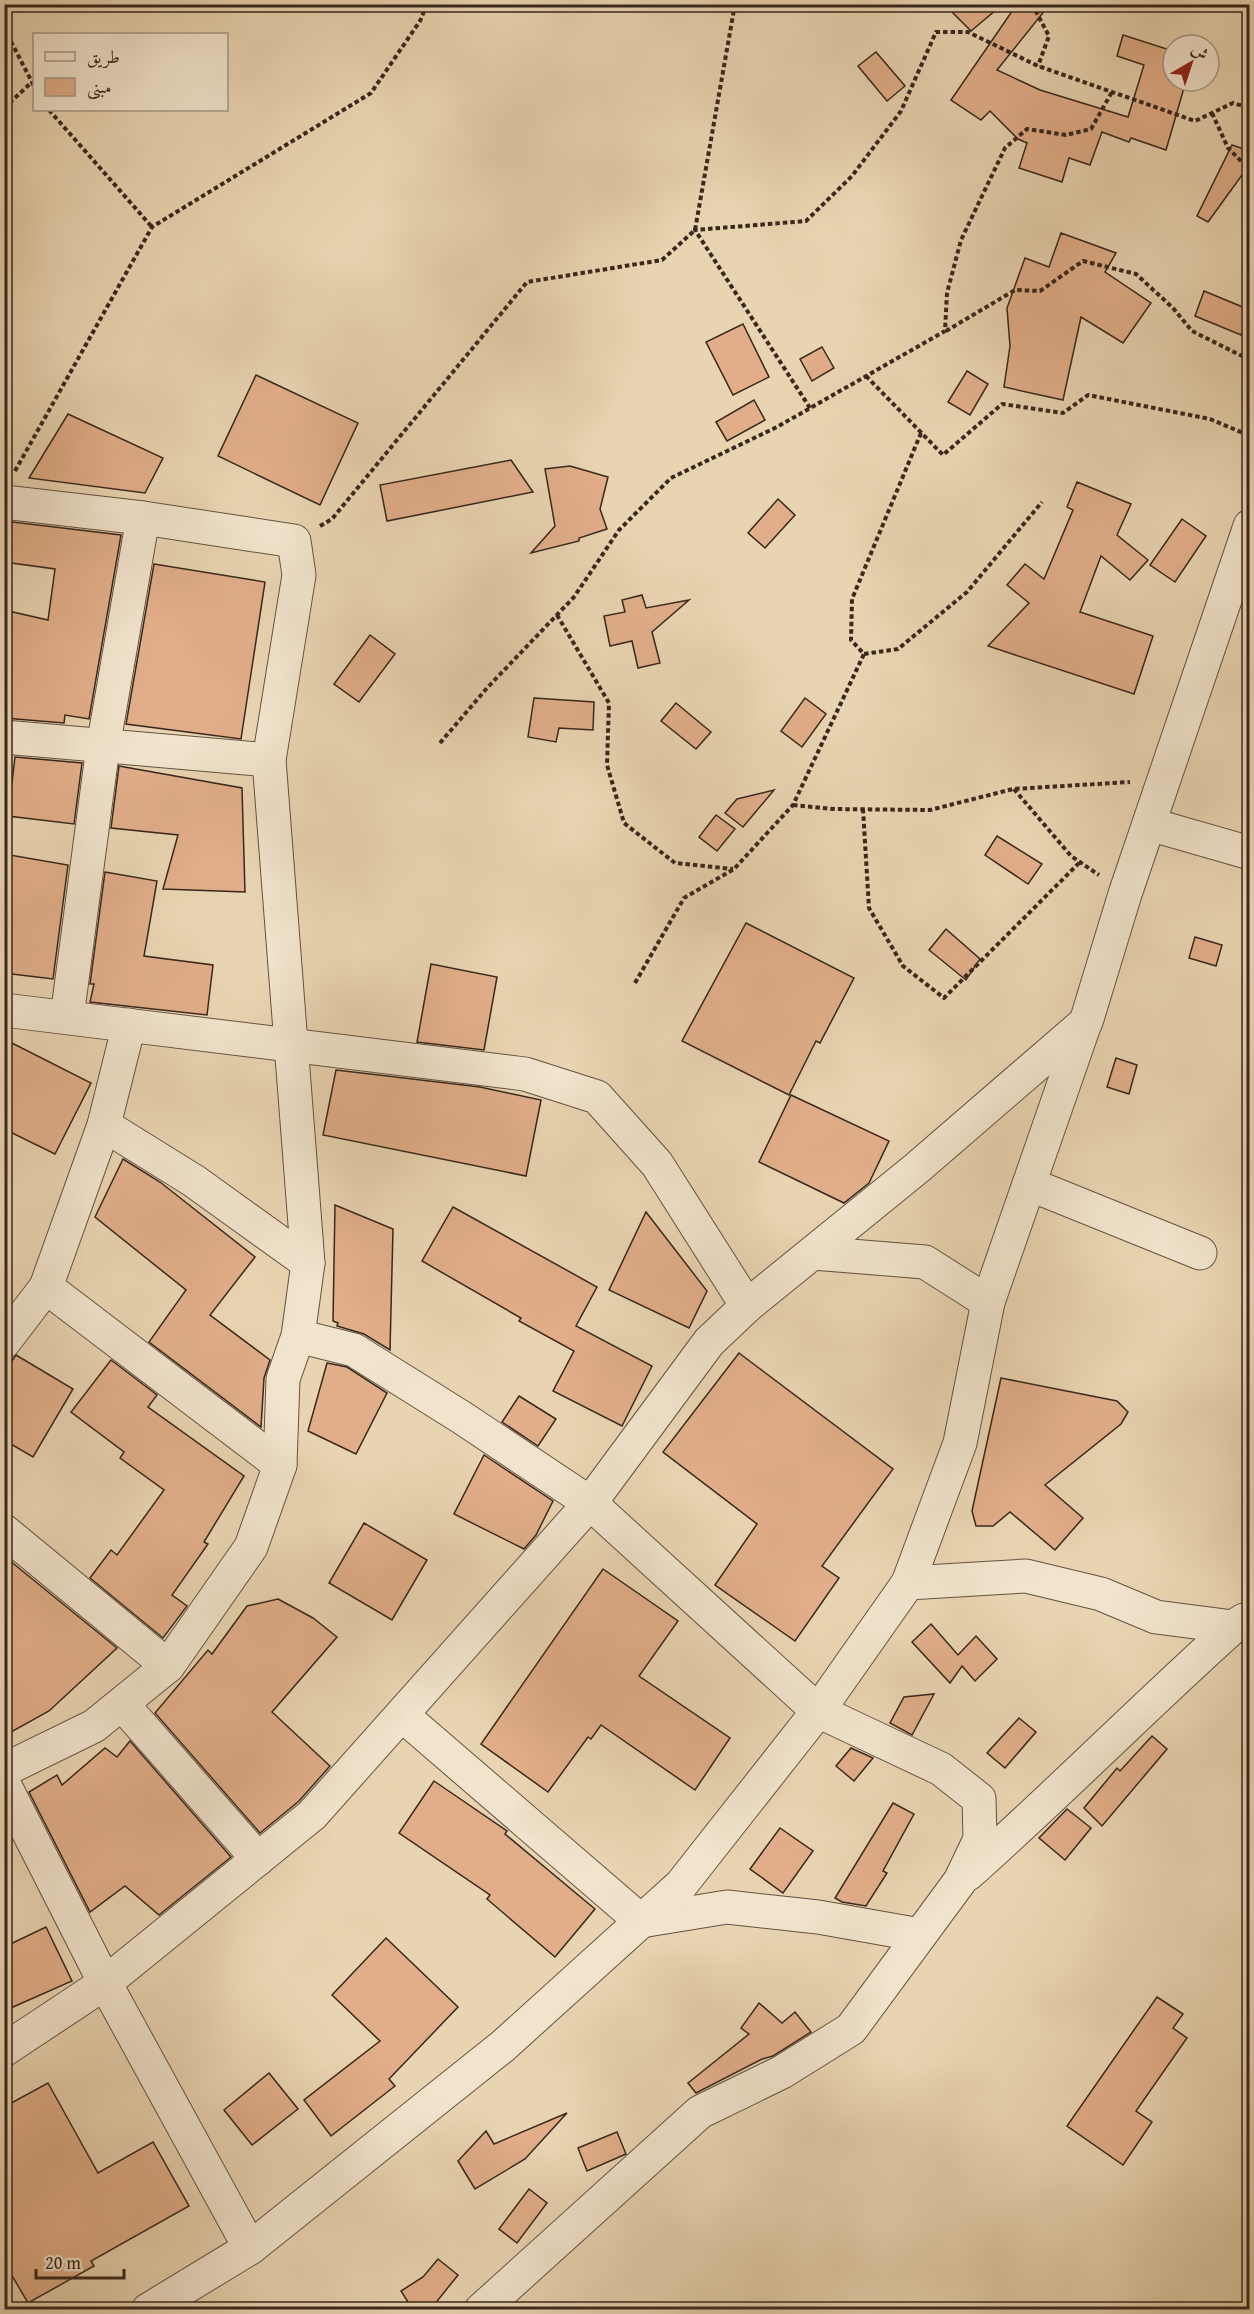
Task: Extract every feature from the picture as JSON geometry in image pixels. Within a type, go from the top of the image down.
[{"type":"street","points":[[4,1770],[94,1726],[123,1705],[168,1666],[251,1547],[280,1465],[283,1379],[298,1336],[308,1263],[269,760],[299,575],[294,541],[143,518],[7,491]]},
{"type":"street","points":[[67,1017],[104,747],[143,518]]},
{"type":"street","points":[[148,2310],[250,2248],[503,2046],[681,1885],[818,1711],[908,1583],[960,1443],[988,1302],[1086,1022],[1125,894],[1250,526]]},
{"type":"street","points":[[4,737],[269,760]]},
{"type":"street","points":[[1149,824],[1250,853]]},
{"type":"street","points":[[4,1010],[525,1074],[597,1098],[657,1164],[747,1306]]},
{"type":"street","points":[[4,2050],[105,1983],[312,1815],[590,1503],[709,1342],[747,1306],[1086,1022]]},
{"type":"street","points":[[4,1342],[46,1287],[104,1125],[129,1025]]},
{"type":"street","points":[[104,1125],[194,1181],[308,1263]]},
{"type":"street","points":[[1029,1184],[1200,1253]]},
{"type":"street","points":[[813,1253],[925,1262],[988,1302]]},
{"type":"street","points":[[46,1287],[280,1465]]},
{"type":"street","points":[[298,1336],[354,1350],[461,1417],[590,1503],[818,1711],[940,1769],[979,1798],[980,1839],[960,1881],[851,2028],[782,2072],[700,2112],[481,2310]]},
{"type":"street","points":[[4,1531],[168,1666]]},
{"type":"street","points":[[908,1583],[1026,1576],[1101,1594],[1156,1617],[1241,1622]]},
{"type":"street","points":[[960,1881],[1048,1803],[1158,1695],[1241,1622]]},
{"type":"street","points":[[123,1705],[258,1859]]},
{"type":"street","points":[[402,1715],[641,1921]]},
{"type":"street","points":[[4,1784],[105,1983],[250,2248]]},
{"type":"street","points":[[641,1921],[727,1907],[818,1917],[920,1935]]},
{"type":"path","points":[[7,491],[152,227],[371,93],[420,21],[427,4]]},
{"type":"path","points":[[735,4],[695,230],[810,408]]},
{"type":"path","points":[[1032,4],[1048,36],[1038,66]]},
{"type":"path","points":[[4,28],[33,84],[4,108]]},
{"type":"path","points":[[294,541],[332,519],[527,282],[662,260],[695,230],[806,221],[852,176],[901,111],[936,32],[968,32],[1038,66],[1195,121],[1233,103],[1250,108]]},
{"type":"path","points":[[945,331],[947,293],[961,240],[1005,148],[1027,129],[1066,135],[1091,129],[1112,92]]},
{"type":"path","points":[[50,111],[152,227]]},
{"type":"path","points":[[1212,113],[1228,148],[1250,170]]},
{"type":"path","points":[[440,744],[488,688],[574,597],[619,530],[671,478],[719,457],[810,408],[1015,290],[1040,291],[1083,261],[1136,274],[1173,308],[1192,331],[1250,360]]},
{"type":"path","points":[[866,376],[943,455],[1002,404],[1063,413],[1088,395],[1210,419],[1250,436]]},
{"type":"path","points":[[864,654],[851,640],[852,599],[921,433]]},
{"type":"path","points":[[864,654],[898,649],[967,592],[1042,502]]},
{"type":"path","points":[[557,615],[609,703],[607,765],[624,823],[675,862],[734,869]]},
{"type":"path","points":[[635,983],[684,898],[734,869],[793,805],[864,654]]},
{"type":"path","points":[[793,805],[930,810],[1013,789],[1164,780]]},
{"type":"path","points":[[1013,789],[1071,856],[1125,894]]},
{"type":"path","points":[[863,809],[869,908],[903,966],[944,998],[1080,862]]},
{"type":"building","points":[[944,4],[1003,4],[971,31]]},
{"type":"building","points":[[1017,4],[1050,4],[997,70],[1040,90],[1128,117],[1144,65],[1117,56],[1123,35],[1161,47],[1161,93],[1183,93],[1166,150],[1131,138],[1129,142],[1102,132],[1090,165],[1069,158],[1062,182],[1019,168],[1027,143],[1018,139],[990,111],[981,120],[951,100]]},
{"type":"building","points":[[876,52],[905,86],[887,101],[858,66]]},
{"type":"building","points":[[1232,145],[1250,151],[1250,164],[1208,222],[1197,216]]},
{"type":"building","points":[[1061,233],[1116,253],[1105,272],[1151,303],[1123,343],[1081,317],[1063,400],[1004,387],[1010,346],[1007,308],[1025,258],[1049,267]]},
{"type":"building","points":[[1204,291],[1250,310],[1241,335],[1195,316]]},
{"type":"building","points":[[743,324],[769,377],[733,395],[706,342]]},
{"type":"building","points":[[822,347],[834,368],[812,381],[800,359]]},
{"type":"building","points":[[967,371],[988,384],[970,415],[948,402]]},
{"type":"building","points":[[256,375],[358,423],[320,505],[218,456]]},
{"type":"building","points":[[754,400],[765,420],[727,441],[716,422]]},
{"type":"building","points":[[68,414],[163,458],[145,493],[29,478]]},
{"type":"building","points":[[511,460],[533,492],[387,521],[380,485]]},
{"type":"building","points":[[570,466],[608,477],[600,509],[607,529],[579,538],[579,541],[531,553],[555,526],[545,469]]},
{"type":"building","points":[[1077,482],[1131,504],[1117,535],[1148,560],[1130,580],[1101,556],[1080,612],[1153,636],[1134,694],[988,646],[1029,603],[1007,585],[1025,564],[1044,579],[1073,510],[1067,507]]},
{"type":"building","points":[[778,499],[795,515],[765,548],[748,533]]},
{"type":"building","points":[[1182,519],[1206,536],[1175,582],[1150,565]]},
{"type":"building","points":[[4,521],[121,535],[89,719],[65,715],[64,723],[4,718],[4,610],[48,620],[55,569],[4,562]]},
{"type":"building","points":[[154,564],[265,582],[241,739],[126,724]]},
{"type":"building","points":[[642,595],[646,608],[689,600],[652,632],[660,663],[638,668],[632,641],[610,646],[604,616],[625,612],[622,600]]},
{"type":"building","points":[[370,635],[395,654],[359,702],[334,684]]},
{"type":"building","points":[[534,698],[594,702],[593,730],[559,728],[556,742],[528,737]]},
{"type":"building","points":[[805,698],[826,714],[802,747],[781,731]]},
{"type":"building","points":[[676,703],[711,732],[696,749],[661,721]]},
{"type":"building","points":[[15,757],[82,763],[74,824],[8,816]]},
{"type":"building","points":[[119,766],[242,788],[245,892],[163,889],[178,835],[111,828]]},
{"type":"building","points":[[774,790],[743,827],[725,813],[737,799]]},
{"type":"building","points":[[716,815],[735,829],[717,851],[699,837]]},
{"type":"building","points":[[997,836],[1042,864],[1028,884],[985,855]]},
{"type":"building","points":[[4,854],[68,865],[53,979],[4,973]]},
{"type":"building","points":[[105,872],[157,881],[144,956],[213,965],[207,1015],[90,1002],[94,984],[90,984]]},
{"type":"building","points":[[746,923],[854,978],[820,1043],[816,1041],[789,1095],[682,1041]]},
{"type":"building","points":[[946,929],[980,959],[966,980],[929,950]]},
{"type":"building","points":[[1195,937],[1222,945],[1216,966],[1189,958]]},
{"type":"building","points":[[431,964],[497,977],[484,1050],[417,1042]]},
{"type":"building","points":[[4,1039],[91,1083],[55,1154],[4,1129]]},
{"type":"building","points":[[1116,1058],[1137,1065],[1129,1094],[1107,1087]]},
{"type":"building","points":[[336,1070],[480,1087],[541,1100],[526,1176],[323,1135]]},
{"type":"building","points":[[791,1095],[889,1141],[869,1183],[844,1203],[759,1162]]},
{"type":"building","points":[[123,1159],[160,1182],[255,1257],[210,1315],[270,1360],[264,1378],[261,1427],[149,1342],[186,1290],[95,1217]]},
{"type":"building","points":[[335,1205],[393,1229],[390,1350],[364,1334],[337,1326],[338,1323],[333,1321]]},
{"type":"building","points":[[453,1207],[597,1287],[576,1326],[652,1366],[622,1426],[553,1391],[574,1351],[519,1321],[521,1318],[422,1261]]},
{"type":"building","points":[[646,1212],[707,1291],[689,1328],[609,1290]]},
{"type":"building","points":[[739,1353],[893,1469],[822,1566],[839,1578],[795,1641],[715,1585],[757,1524],[663,1452]]},
{"type":"building","points":[[16,1355],[73,1389],[33,1457],[4,1440],[4,1373]]},
{"type":"building","points":[[111,1360],[157,1395],[148,1407],[244,1476],[204,1542],[208,1544],[172,1595],[187,1606],[163,1638],[90,1578],[111,1550],[117,1555],[164,1490],[120,1458],[124,1452],[71,1412]]},
{"type":"building","points":[[327,1363],[347,1367],[387,1393],[356,1454],[308,1431]]},
{"type":"building","points":[[1001,1378],[1117,1401],[1128,1412],[1121,1424],[1045,1485],[1083,1518],[1055,1550],[1010,1512],[993,1526],[976,1526],[972,1511]]},
{"type":"building","points":[[519,1396],[556,1419],[538,1446],[502,1422]]},
{"type":"building","points":[[484,1455],[553,1501],[536,1535],[524,1549],[454,1514]]},
{"type":"building","points":[[364,1523],[427,1560],[392,1620],[329,1583]]},
{"type":"building","points":[[4,1556],[117,1648],[49,1711],[4,1736]]},
{"type":"building","points":[[603,1569],[678,1621],[639,1676],[730,1738],[695,1790],[601,1725],[591,1739],[588,1737],[548,1792],[481,1744]]},
{"type":"building","points":[[278,1599],[313,1618],[337,1637],[272,1712],[330,1766],[299,1801],[260,1833],[155,1713],[208,1650],[212,1654],[247,1606]]},
{"type":"building","points":[[931,1624],[958,1655],[976,1636],[997,1659],[975,1681],[962,1666],[950,1683],[912,1642]]},
{"type":"building","points":[[934,1694],[912,1735],[890,1723],[904,1697]]},
{"type":"building","points":[[1019,1718],[1036,1732],[1005,1768],[987,1753]]},
{"type":"building","points":[[1152,1736],[1167,1749],[1102,1826],[1084,1808],[1117,1768],[1120,1771]]},
{"type":"building","points":[[130,1741],[231,1857],[159,1915],[125,1886],[90,1912],[29,1792],[57,1775],[62,1785],[105,1748],[117,1757]]},
{"type":"building","points":[[851,1748],[873,1758],[854,1781],[836,1766]]},
{"type":"building","points":[[434,1781],[507,1831],[505,1834],[595,1909],[555,1957],[487,1899],[490,1895],[399,1833]]},
{"type":"building","points":[[893,1803],[914,1814],[883,1871],[887,1873],[866,1906],[842,1902],[835,1898]]},
{"type":"building","points":[[1067,1809],[1091,1828],[1065,1860],[1039,1838]]},
{"type":"building","points":[[780,1828],[813,1851],[783,1893],[750,1869]]},
{"type":"building","points":[[46,1927],[72,1981],[4,2011],[4,1947]]},
{"type":"building","points":[[386,1938],[458,2007],[389,2079],[395,2086],[331,2136],[304,2100],[380,2041],[332,1995]]},
{"type":"building","points":[[1157,1997],[1183,2014],[1173,2028],[1187,2038],[1136,2111],[1152,2122],[1123,2165],[1067,2126]]},
{"type":"building","points":[[759,2003],[782,2023],[795,2012],[811,2032],[773,2056],[762,2059],[696,2093],[688,2083],[749,2034],[741,2028]]},
{"type":"building","points":[[269,2073],[298,2109],[252,2145],[224,2110]]},
{"type":"building","points":[[48,2083],[98,2173],[153,2142],[189,2206],[91,2261],[94,2266],[28,2303],[4,2262],[4,2107]]},
{"type":"building","points":[[567,2113],[525,2159],[475,2189],[458,2161],[486,2131],[494,2144]]},
{"type":"building","points":[[617,2132],[626,2154],[587,2171],[578,2148]]},
{"type":"building","points":[[529,2189],[547,2203],[517,2243],[499,2229]]},
{"type":"building","points":[[438,2259],[458,2275],[430,2310],[413,2310],[401,2291],[423,2277]]}]
